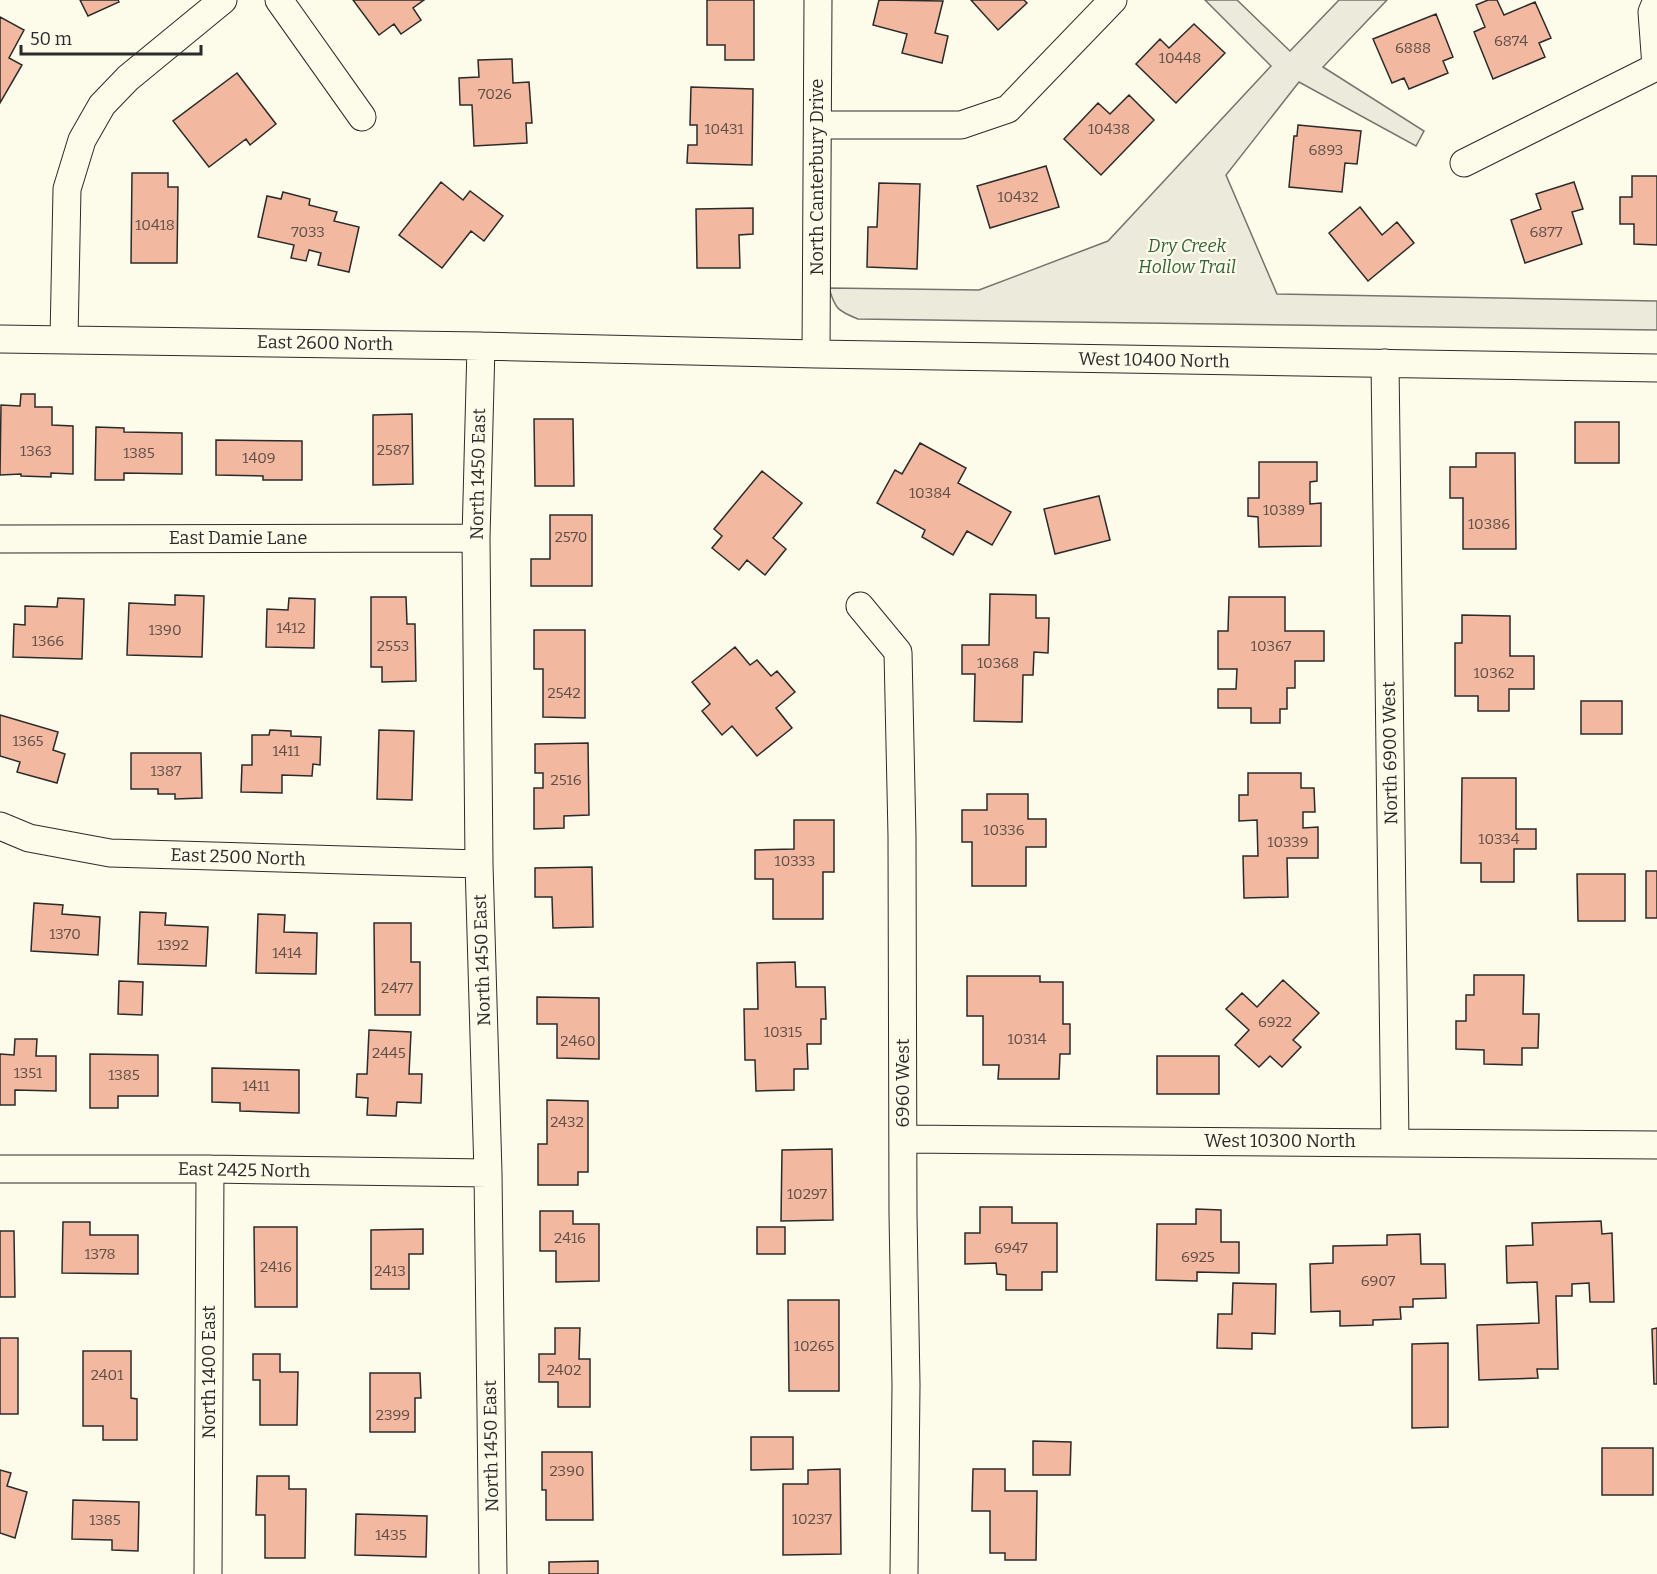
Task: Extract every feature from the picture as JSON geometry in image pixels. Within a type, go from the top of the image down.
[{"type":"street","points":[[64,339],[67,189],[82,140],[102,105],[128,78],[223,0]]},
{"type":"street","points":[[279,0],[362,117]]},
{"type":"street","name":"North Canterbury Drive","points":[[816,354],[818,0]]},
{"type":"street","points":[[818,125],[961,125],[1008,109],[1113,0]]},
{"type":"street","points":[[1464,163],[1657,67],[1653,12],[1657,0]]},
{"type":"street","name":"East 2600 North","points":[[0,339],[650,349]]},
{"type":"street","name":"North 1450 East","points":[[481,346],[476,538],[479,864],[488,1173],[493,1574]]},
{"type":"street","name":"West 10400 North","points":[[650,349],[816,354],[1657,368]]},
{"type":"street","name":"North 6900 West","points":[[1385,363],[1395,1142]]},
{"type":"street","name":"East Damie Lane","points":[[0,539],[476,538]]},
{"type":"street","name":"6960 West","points":[[860,606],[898,652],[903,848],[906,1385],[904,1574]]},
{"type":"street","name":"East 2500 North","points":[[0,826],[29,838],[110,853],[479,864]]},
{"type":"street","name":"West 10300 North","points":[[903,1139],[1657,1145]]},
{"type":"street","name":"East 2425 North","points":[[0,1169],[488,1173]]},
{"type":"street","name":"North 1400 East","points":[[208,1574],[210,1169]]},
{"type":"green space","name":"Dry Creek Hollow Trail","points":[[1205,0],[1237,0],[1290,51],[1339,0],[1387,0],[1323,67],[1424,131],[1416,146],[1299,82],[1226,175],[1277,294],[1657,301],[1657,330],[858,319],[838,308],[829,288],[979,290],[1108,241],[1271,66]]},
{"type":"building","points":[[80,0],[118,0],[119,2],[88,16]]},
{"type":"building","points":[[353,0],[424,0],[413,8],[421,20],[401,34],[394,24],[379,35]]},
{"type":"building","points":[[707,0],[754,0],[754,60],[725,60],[725,45],[707,45]]},
{"type":"building","points":[[879,0],[943,1],[935,33],[948,36],[942,63],[902,53],[907,34],[873,25]]},
{"type":"building","points":[[971,0],[1024,0],[1027,3],[998,30]]},
{"type":"building","points":[[1488,0],[1497,0],[1504,15],[1535,2],[1551,38],[1539,43],[1545,57],[1493,79],[1474,32],[1485,27],[1476,5]]},
{"type":"building","points":[[1436,14],[1453,57],[1443,61],[1448,73],[1409,89],[1404,78],[1392,83],[1373,39]]},
{"type":"building","points":[[0,17],[24,30],[9,58],[22,65],[0,103]]},
{"type":"building","points":[[1194,24],[1225,53],[1176,103],[1136,64],[1160,39],[1169,48]]},
{"type":"building","points":[[512,59],[513,83],[529,82],[532,123],[526,123],[527,143],[474,146],[472,105],[460,105],[459,78],[479,77],[478,60]]},
{"type":"building","points":[[237,73],[276,124],[250,145],[246,139],[209,167],[173,121]]},
{"type":"building","points":[[691,87],[753,89],[752,165],[687,163],[688,145],[697,145],[697,125],[690,125]]},
{"type":"building","points":[[1129,95],[1154,120],[1101,175],[1064,139],[1098,103],[1110,114]]},
{"type":"building","points":[[1298,125],[1361,131],[1357,164],[1345,163],[1342,192],[1289,187],[1294,136],[1297,136]]},
{"type":"building","points":[[1046,166],[1059,207],[990,228],[977,186]]},
{"type":"building","points":[[132,173],[168,173],[168,187],[178,187],[177,263],[131,263]]},
{"type":"building","points":[[1632,176],[1657,176],[1657,245],[1634,244],[1634,224],[1620,224],[1620,197],[1632,197]]},
{"type":"building","points":[[441,182],[463,200],[470,191],[503,216],[484,241],[471,231],[442,268],[399,235]]},
{"type":"building","points":[[1574,182],[1583,209],[1572,212],[1582,244],[1525,263],[1511,220],[1541,209],[1536,194]]},
{"type":"building","points":[[879,183],[920,184],[917,269],[867,267],[868,227],[877,227]]},
{"type":"building","points":[[283,192],[310,199],[309,205],[337,212],[334,221],[359,227],[349,272],[318,265],[321,253],[309,250],[306,261],[291,258],[294,245],[258,237],[267,196],[281,199]]},
{"type":"building","points":[[1360,207],[1382,235],[1397,222],[1414,243],[1368,281],[1329,233]]},
{"type":"building","points":[[753,208],[753,234],[739,235],[740,268],[697,268],[696,209]]},
{"type":"building","points":[[21,394],[35,394],[35,407],[52,407],[52,425],[73,426],[73,474],[51,473],[51,477],[21,476],[21,474],[0,475],[1,405],[20,406]]},
{"type":"building","points":[[412,414],[413,484],[373,485],[373,415]]},
{"type":"building","points":[[534,419],[573,419],[574,486],[535,486]]},
{"type":"building","points":[[1575,422],[1619,422],[1619,463],[1575,463]]},
{"type":"building","points":[[96,427],[124,428],[124,432],[182,433],[182,474],[124,473],[124,480],[95,480]]},
{"type":"building","points":[[216,440],[302,441],[302,480],[263,480],[263,476],[216,475]]},
{"type":"building","points":[[920,443],[966,468],[958,483],[1011,512],[992,545],[967,531],[953,555],[922,537],[925,530],[877,503],[895,470],[902,474]]},
{"type":"building","points":[[1476,453],[1515,453],[1516,549],[1463,549],[1463,498],[1450,498],[1450,467],[1476,467]]},
{"type":"building","points":[[1259,462],[1317,462],[1317,481],[1310,482],[1310,504],[1321,503],[1321,546],[1259,547],[1258,517],[1248,516],[1248,498],[1259,498]]},
{"type":"building","points":[[762,471],[802,503],[773,538],[786,549],[765,575],[747,560],[739,570],[712,548],[722,536],[714,529]]},
{"type":"building","points":[[1099,496],[1110,540],[1055,554],[1044,509]]},
{"type":"building","points":[[550,515],[592,515],[592,586],[531,586],[531,559],[550,559]]},
{"type":"building","points":[[990,594],[1036,595],[1036,618],[1049,618],[1048,653],[1034,652],[1033,675],[1023,675],[1022,722],[974,721],[975,674],[962,674],[962,645],[989,645]]},
{"type":"building","points":[[175,595],[204,596],[202,657],[127,655],[129,603],[175,605]]},
{"type":"building","points":[[371,597],[406,597],[407,624],[415,624],[416,681],[382,682],[382,667],[371,667]]},
{"type":"building","points":[[1229,597],[1285,597],[1285,631],[1324,631],[1324,661],[1295,661],[1295,688],[1287,688],[1287,709],[1280,709],[1280,723],[1251,723],[1251,708],[1218,708],[1218,689],[1236,689],[1237,669],[1218,669],[1218,631],[1228,631]]},
{"type":"building","points":[[58,598],[84,599],[82,659],[13,657],[14,624],[25,625],[25,606],[57,607]]},
{"type":"building","points":[[289,598],[315,599],[314,648],[266,647],[267,609],[288,610]]},
{"type":"building","points":[[1462,615],[1510,616],[1510,656],[1534,656],[1534,689],[1509,689],[1509,711],[1478,711],[1478,696],[1455,696],[1455,643],[1462,643]]},
{"type":"building","points":[[534,630],[585,630],[585,718],[543,717],[543,669],[534,669]]},
{"type":"building","points":[[735,647],[750,665],[757,660],[771,676],[777,671],[795,692],[776,708],[792,728],[757,756],[732,726],[722,735],[702,711],[710,704],[692,682]]},
{"type":"building","points":[[1581,701],[1622,701],[1622,734],[1581,734]]},
{"type":"building","points":[[0,715],[58,732],[53,750],[65,754],[57,783],[17,772],[20,762],[0,756]]},
{"type":"building","points":[[270,730],[291,731],[291,736],[321,737],[320,765],[313,764],[312,776],[282,775],[282,793],[241,792],[242,765],[252,765],[252,735],[269,735]]},
{"type":"building","points":[[379,730],[414,731],[412,800],[377,799]]},
{"type":"building","points":[[588,743],[589,815],[564,816],[564,828],[534,829],[534,788],[543,788],[543,773],[535,773],[535,744]]},
{"type":"building","points":[[131,753],[201,753],[202,798],[175,799],[175,794],[158,794],[158,789],[131,789]]},
{"type":"building","points":[[1248,773],[1301,773],[1301,788],[1314,788],[1315,812],[1303,812],[1303,828],[1318,827],[1318,858],[1287,858],[1288,897],[1244,898],[1243,856],[1258,856],[1257,820],[1239,821],[1239,795],[1248,795]]},
{"type":"building","points":[[1462,778],[1516,778],[1516,829],[1536,829],[1536,849],[1514,849],[1514,882],[1481,882],[1481,863],[1461,863]]},
{"type":"building","points":[[987,794],[1028,794],[1028,819],[1046,819],[1046,847],[1026,847],[1026,886],[972,886],[972,842],[962,842],[962,810],[987,810]]},
{"type":"building","points":[[794,820],[834,820],[834,872],[823,872],[823,919],[773,919],[773,879],[755,879],[755,850],[794,849]]},
{"type":"building","points":[[592,867],[593,927],[553,928],[552,897],[535,897],[535,868]]},
{"type":"building","points":[[1646,871],[1657,871],[1657,918],[1646,918]]},
{"type":"building","points":[[1577,874],[1625,874],[1625,921],[1578,921]]},
{"type":"building","points":[[34,903],[63,905],[62,914],[100,917],[98,955],[31,951]]},
{"type":"building","points":[[140,912],[166,913],[165,925],[208,927],[206,966],[138,964]]},
{"type":"building","points":[[258,914],[285,915],[284,932],[317,933],[316,974],[256,973]]},
{"type":"building","points":[[374,923],[411,923],[411,962],[420,962],[420,1015],[375,1015]]},
{"type":"building","points":[[795,962],[796,987],[825,987],[826,1019],[821,1019],[821,1044],[807,1044],[808,1069],[794,1069],[794,1090],[756,1091],[755,1060],[745,1060],[744,1009],[758,1009],[757,963]]},
{"type":"building","points":[[1474,975],[1524,975],[1523,1014],[1539,1014],[1538,1048],[1522,1048],[1522,1065],[1484,1064],[1484,1050],[1456,1049],[1456,1021],[1466,1021],[1466,995],[1474,995]]},
{"type":"building","points":[[967,976],[1040,976],[1040,982],[1063,982],[1063,1024],[1070,1024],[1070,1054],[1060,1054],[1059,1079],[998,1079],[999,1065],[983,1065],[983,1016],[967,1016]]},
{"type":"building","points":[[1283,980],[1319,1013],[1293,1040],[1301,1047],[1282,1067],[1270,1056],[1259,1067],[1235,1045],[1249,1030],[1226,1009],[1242,993],[1257,1007]]},
{"type":"building","points":[[119,981],[143,982],[142,1015],[118,1014]]},
{"type":"building","points":[[537,997],[599,998],[599,1059],[557,1058],[557,1024],[537,1024]]},
{"type":"building","points":[[369,1030],[411,1032],[409,1074],[422,1074],[421,1103],[397,1102],[396,1116],[367,1115],[368,1098],[356,1097],[357,1074],[367,1074]]},
{"type":"building","points":[[15,1039],[37,1039],[36,1056],[56,1056],[56,1091],[15,1090],[15,1105],[0,1105],[0,1054],[14,1055]]},
{"type":"building","points":[[90,1054],[158,1055],[158,1096],[118,1096],[118,1108],[90,1108]]},
{"type":"building","points":[[1157,1056],[1219,1056],[1219,1094],[1157,1094]]},
{"type":"building","points":[[212,1068],[299,1070],[299,1113],[240,1111],[240,1103],[212,1102]]},
{"type":"building","points":[[547,1100],[588,1101],[588,1172],[578,1172],[578,1185],[538,1185],[538,1144],[547,1144]]},
{"type":"building","points":[[832,1149],[833,1220],[781,1221],[782,1150]]},
{"type":"building","points":[[980,1207],[1012,1207],[1012,1223],[1057,1223],[1057,1272],[1042,1272],[1042,1290],[1006,1290],[1006,1275],[997,1274],[996,1263],[965,1264],[965,1233],[980,1233]]},
{"type":"building","points":[[1196,1209],[1221,1210],[1221,1242],[1239,1242],[1239,1273],[1197,1272],[1197,1281],[1156,1280],[1157,1224],[1196,1224]]},
{"type":"building","points":[[540,1211],[573,1211],[573,1224],[599,1224],[599,1281],[556,1282],[556,1251],[540,1251]]},
{"type":"building","points":[[1601,1221],[1602,1234],[1612,1233],[1614,1302],[1590,1302],[1589,1283],[1572,1284],[1572,1296],[1556,1296],[1558,1369],[1537,1369],[1538,1378],[1479,1380],[1477,1325],[1539,1323],[1537,1282],[1507,1283],[1506,1246],[1533,1245],[1532,1223]]},
{"type":"building","points":[[63,1222],[90,1222],[90,1235],[138,1235],[138,1274],[62,1273]]},
{"type":"building","points":[[254,1227],[297,1227],[297,1307],[255,1307]]},
{"type":"building","points":[[757,1227],[785,1227],[785,1254],[757,1254]]},
{"type":"building","points":[[423,1229],[423,1254],[409,1254],[409,1289],[371,1289],[371,1230]]},
{"type":"building","points":[[0,1231],[14,1231],[15,1297],[0,1297]]},
{"type":"building","points":[[1420,1234],[1421,1264],[1445,1264],[1446,1298],[1413,1299],[1413,1307],[1400,1307],[1401,1319],[1373,1320],[1373,1325],[1340,1326],[1340,1311],[1311,1312],[1310,1264],[1333,1263],[1333,1246],[1387,1245],[1387,1235]]},
{"type":"building","points":[[1233,1283],[1276,1284],[1275,1334],[1252,1333],[1252,1349],[1217,1348],[1218,1314],[1232,1314]]},
{"type":"building","points":[[788,1300],[839,1300],[839,1391],[789,1391]]},
{"type":"building","points":[[555,1328],[580,1328],[579,1359],[590,1359],[590,1407],[558,1407],[558,1382],[539,1382],[539,1354],[555,1354]]},
{"type":"building","points":[[1657,1328],[1657,1384],[1654,1384],[1652,1329]]},
{"type":"building","points":[[0,1338],[18,1338],[18,1414],[0,1414]]},
{"type":"building","points":[[1448,1343],[1448,1427],[1412,1428],[1412,1344]]},
{"type":"building","points":[[83,1351],[131,1351],[131,1398],[137,1399],[137,1440],[103,1440],[103,1426],[83,1426]]},
{"type":"building","points":[[253,1354],[280,1354],[280,1372],[298,1372],[297,1425],[260,1425],[260,1380],[253,1380]]},
{"type":"building","points":[[370,1373],[420,1373],[421,1398],[415,1398],[415,1432],[370,1432]]},
{"type":"building","points":[[751,1437],[793,1437],[793,1469],[751,1470]]},
{"type":"building","points":[[1033,1441],[1071,1442],[1070,1475],[1033,1475]]},
{"type":"building","points":[[1602,1448],[1653,1448],[1653,1495],[1602,1495]]},
{"type":"building","points":[[542,1452],[592,1452],[593,1520],[546,1520],[546,1490],[542,1490]]},
{"type":"building","points":[[840,1469],[841,1554],[783,1555],[783,1484],[808,1484],[808,1470]]},
{"type":"building","points":[[973,1469],[1005,1469],[1005,1491],[1037,1491],[1036,1560],[1005,1560],[1005,1553],[990,1553],[990,1511],[972,1511]]},
{"type":"building","points":[[0,1470],[11,1473],[7,1486],[27,1492],[15,1538],[0,1533]]},
{"type":"building","points":[[257,1476],[289,1476],[289,1489],[306,1489],[305,1558],[265,1558],[265,1515],[256,1515]]},
{"type":"building","points":[[73,1500],[139,1502],[138,1551],[112,1550],[112,1540],[72,1539]]},
{"type":"building","points":[[356,1514],[427,1516],[426,1557],[355,1555]]},
{"type":"building","points":[[598,1561],[598,1574],[549,1574],[549,1562]]}]
